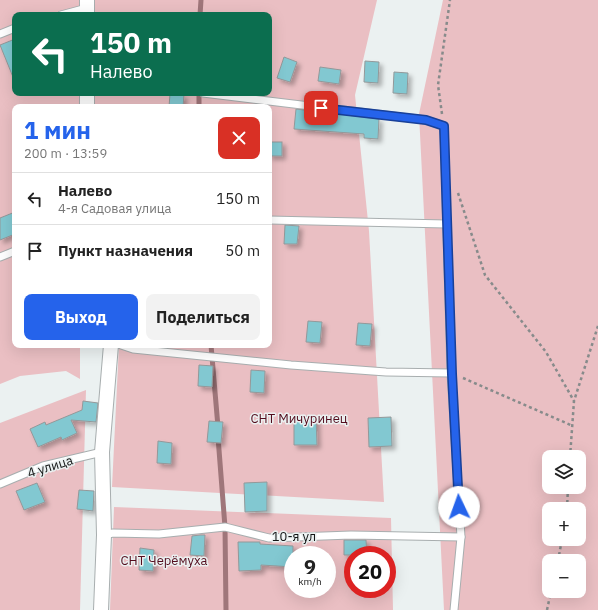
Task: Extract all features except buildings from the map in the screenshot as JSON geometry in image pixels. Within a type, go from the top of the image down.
[{"type":"street","points":[[100,610],[104,535],[102,452],[111,348]]},
{"type":"lane","points":[[72,12],[87,8]]},
{"type":"lane","points":[[0,34],[12,29]]},
{"type":"lane","points":[[228,96],[426,120],[444,126],[452,374],[461,537],[454,610]]},
{"type":"lane","points":[[272,220],[446,224]]},
{"type":"lane","points":[[0,257],[12,252]]},
{"type":"lane","points":[[130,348],[291,365],[386,372],[452,374]]},
{"type":"lane","name":"4 улица","points":[[0,484],[43,466],[102,452]]},
{"type":"lane","name":"10-я ул","points":[[104,535],[113,533],[159,534],[225,527],[270,538],[351,535],[461,537]]},
{"type":"path","points":[[444,126],[438,85],[450,0]]},
{"type":"path","points":[[457,188],[485,275],[546,352],[574,401]]},
{"type":"path","points":[[571,450],[574,401],[598,326]]},
{"type":"path","points":[[452,374],[573,426]]},
{"type":"path","points":[[547,610],[550,598]]},
{"type":"green space","points":[[0,0],[83,0],[85,12],[12,12],[12,96],[86,96],[85,104],[12,104],[12,348],[80,348],[80,379],[66,371],[20,376],[0,384]]},
{"type":"green space","name":"СНТ Мичуринец","points":[[91,0],[377,0],[355,95],[369,231],[384,502],[112,487],[119,348],[272,348],[272,104],[92,104],[92,96],[272,96],[272,12],[91,12]]},
{"type":"green space","points":[[443,0],[598,0],[598,610],[444,610],[419,114]]},
{"type":"green space","points":[[86,390],[80,610],[0,610],[0,423]]},
{"type":"green space","name":"СНТ Черёмуха","points":[[114,507],[391,518],[392,546],[344,546],[344,598],[393,598],[393,610],[110,610]]},
{"type":"waterway","points":[[200,12],[201,0]]},
{"type":"waterway","points":[[199,96],[199,104]]},
{"type":"waterway","points":[[211,348],[218,427]]},
{"type":"waterway","points":[[218,437],[225,527],[226,610]]},
{"type":"route","points":[[321,108],[426,120],[444,126],[446,224],[459,507]]}]
